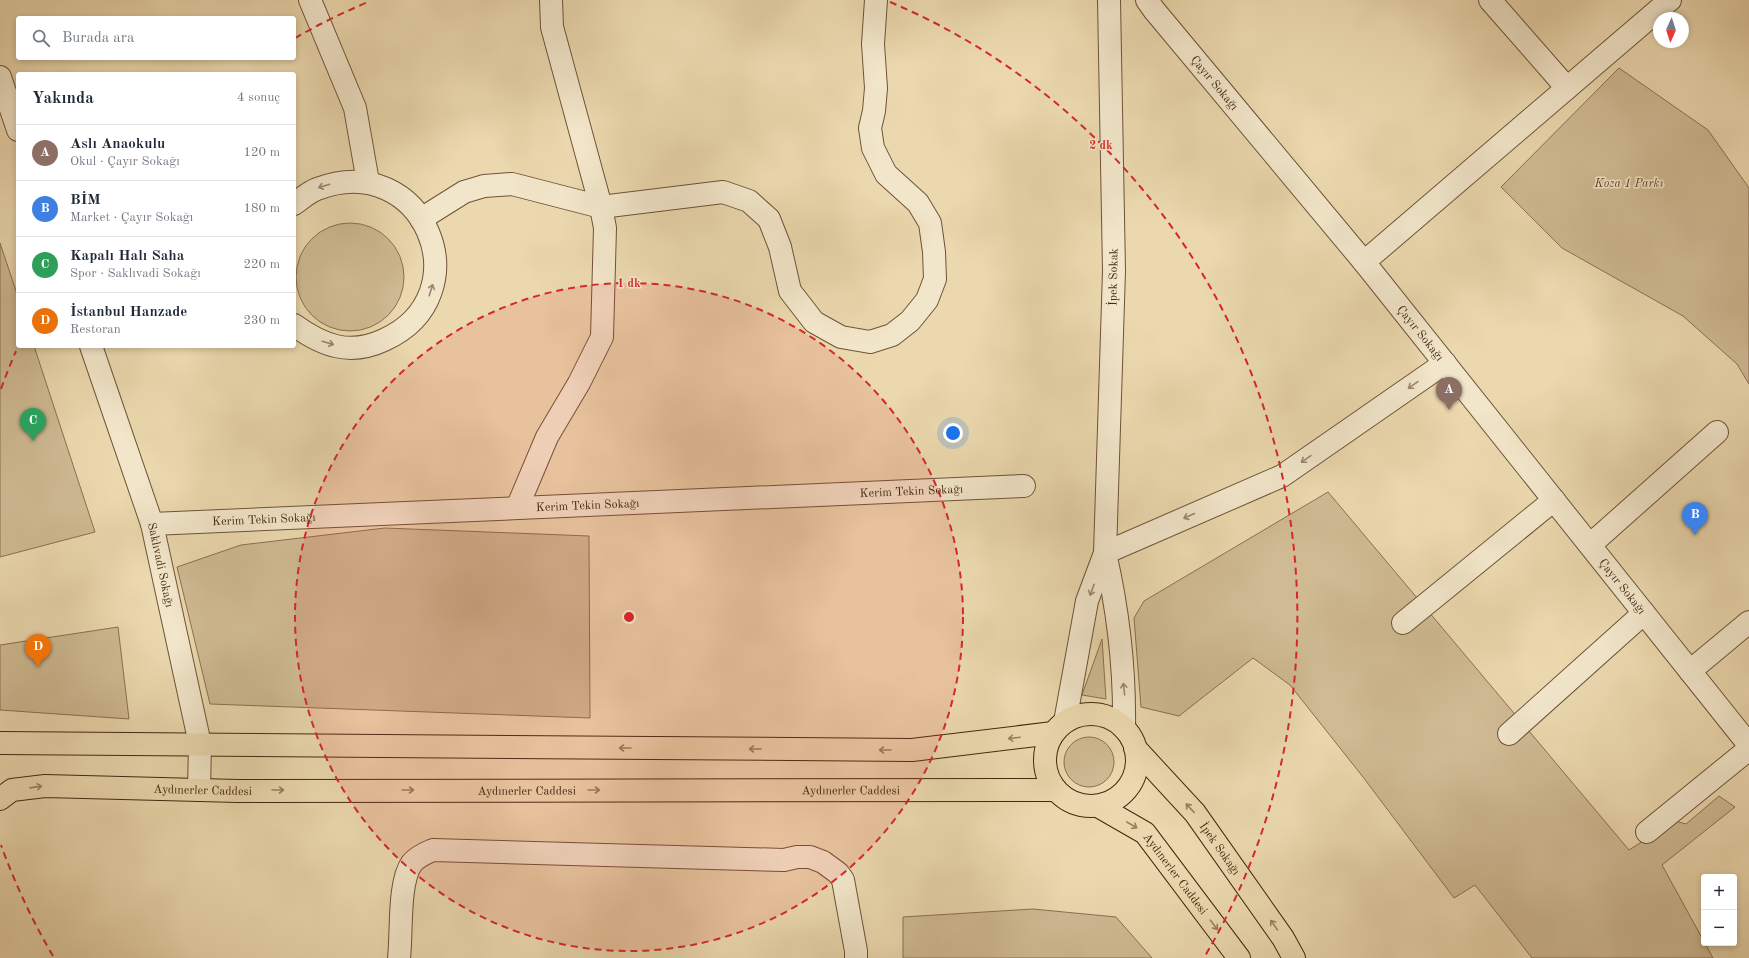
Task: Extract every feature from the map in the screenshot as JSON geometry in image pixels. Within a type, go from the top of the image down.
[{"type":"main road","points":[[1095,715],[1110,719],[1124,728],[1135,748],[1137,764],[1132,780],[1125,791],[1113,801],[1098,806],[1081,806],[1068,800],[1055,790],[1046,773],[1044,757],[1048,742],[1059,728],[1079,716],[1095,715]]},
{"type":"main road","points":[[0,743],[912,750],[1059,728]]},
{"type":"main road","name":"İpek Sokağı","points":[[1135,748],[1195,813],[1283,938],[1294,958]]},
{"type":"main road","name":"Aydınerler Caddesi","points":[[0,799],[12,790],[45,786],[200,790],[1055,790]]},
{"type":"main road","name":"Aydınerler Caddesi","points":[[1098,806],[1145,833],[1239,958]]},
{"type":"street","points":[[310,0],[355,108],[368,182]]},
{"type":"street","points":[[517,508],[547,437],[579,382],[602,337],[605,228],[601,207],[552,27],[552,0]]},
{"type":"street","points":[[421,219],[464,192],[484,186],[512,184],[601,207],[723,192],[749,201],[769,219],[780,247],[790,291],[814,322],[841,337],[870,342],[892,335],[910,321],[927,300],[935,279],[934,252],[930,223],[918,203],[886,174],[873,148],[870,128],[874,111],[876,88],[873,44],[876,0]]},
{"type":"street","name":"İpek Sokak","points":[[1105,553],[1114,271],[1109,0]]},
{"type":"street","name":"Çayır Sokağı","points":[[1148,0],[1154,10],[1364,262],[1749,745]]},
{"type":"street","points":[[1490,0],[1567,88]]},
{"type":"street","points":[[1364,262],[1670,0]]},
{"type":"street","points":[[0,77],[16,124]]},
{"type":"street","points":[[296,203],[315,189],[341,182],[368,182],[393,191],[415,209],[430,234],[436,261],[432,289],[419,315],[398,334],[372,346],[344,348],[316,340],[296,326]]},
{"type":"street","name":"Saklıvadi Sokağı","points":[[92,348],[152,524],[200,744],[200,790]]},
{"type":"street","points":[[1059,728],[1088,601],[1105,553],[1282,476],[1445,363]]},
{"type":"street","points":[[1590,545],[1717,432]]},
{"type":"street","name":"Kerim Tekin Sokağı","points":[[152,524],[1024,486]]},
{"type":"street","points":[[1403,623],[1554,500]]},
{"type":"street","points":[[1105,553],[1114,599],[1125,697],[1124,728]]},
{"type":"street","points":[[1509,734],[1644,613]]},
{"type":"street","points":[[1690,671],[1749,622]]},
{"type":"street","points":[[1647,832],[1749,749]]},
{"type":"street","points":[[399,958],[405,879],[413,863],[419,857],[433,850],[784,860],[797,857],[810,857],[831,866],[843,880],[856,958]]},
{"type":"green space","name":"Koza 1 Parkı","points":[[1619,68],[1708,130],[1749,188],[1749,384],[1737,364],[1683,316],[1562,248],[1501,187]]},
{"type":"green space","points":[[350,223],[371,227],[388,239],[400,256],[404,277],[400,298],[388,315],[371,327],[350,331],[329,327],[312,315],[300,298],[296,277],[300,256],[312,239],[329,227]]},
{"type":"green space","points":[[0,243],[16,291],[16,348],[35,348],[95,532],[0,557]]},
{"type":"green space","points":[[1328,492],[1629,850],[1675,821],[1686,824],[1719,796],[1735,807],[1662,865],[1701,936],[1701,946],[1706,946],[1713,958],[1532,958],[1475,885],[1454,898],[1363,777],[1290,685],[1253,658],[1179,716],[1141,707],[1134,618],[1144,601]]},
{"type":"green space","points":[[385,528],[589,536],[590,718],[210,704],[177,567],[241,545]]},
{"type":"green space","points":[[118,627],[129,719],[0,710],[0,645]]},
{"type":"green space","points":[[1102,639],[1106,699],[1082,695]]},
{"type":"green space","points":[[1084,737],[1094,737],[1107,744],[1114,757],[1114,767],[1107,780],[1094,787],[1084,787],[1075,783],[1068,776],[1064,767],[1064,757],[1068,748],[1075,741]]},
{"type":"green space","points":[[1033,909],[1116,917],[1152,958],[903,958],[903,917]]},
{"type":"place","name":"Aslı Anaokulu","points":[[1449,410]]},
{"type":"place","name":"Kapalı Halı Saha","points":[[33,441]]},
{"type":"place","name":"BİM","points":[[1695,535]]},
{"type":"place","name":"İstanbul Hanzade","points":[[38,667]]}]
